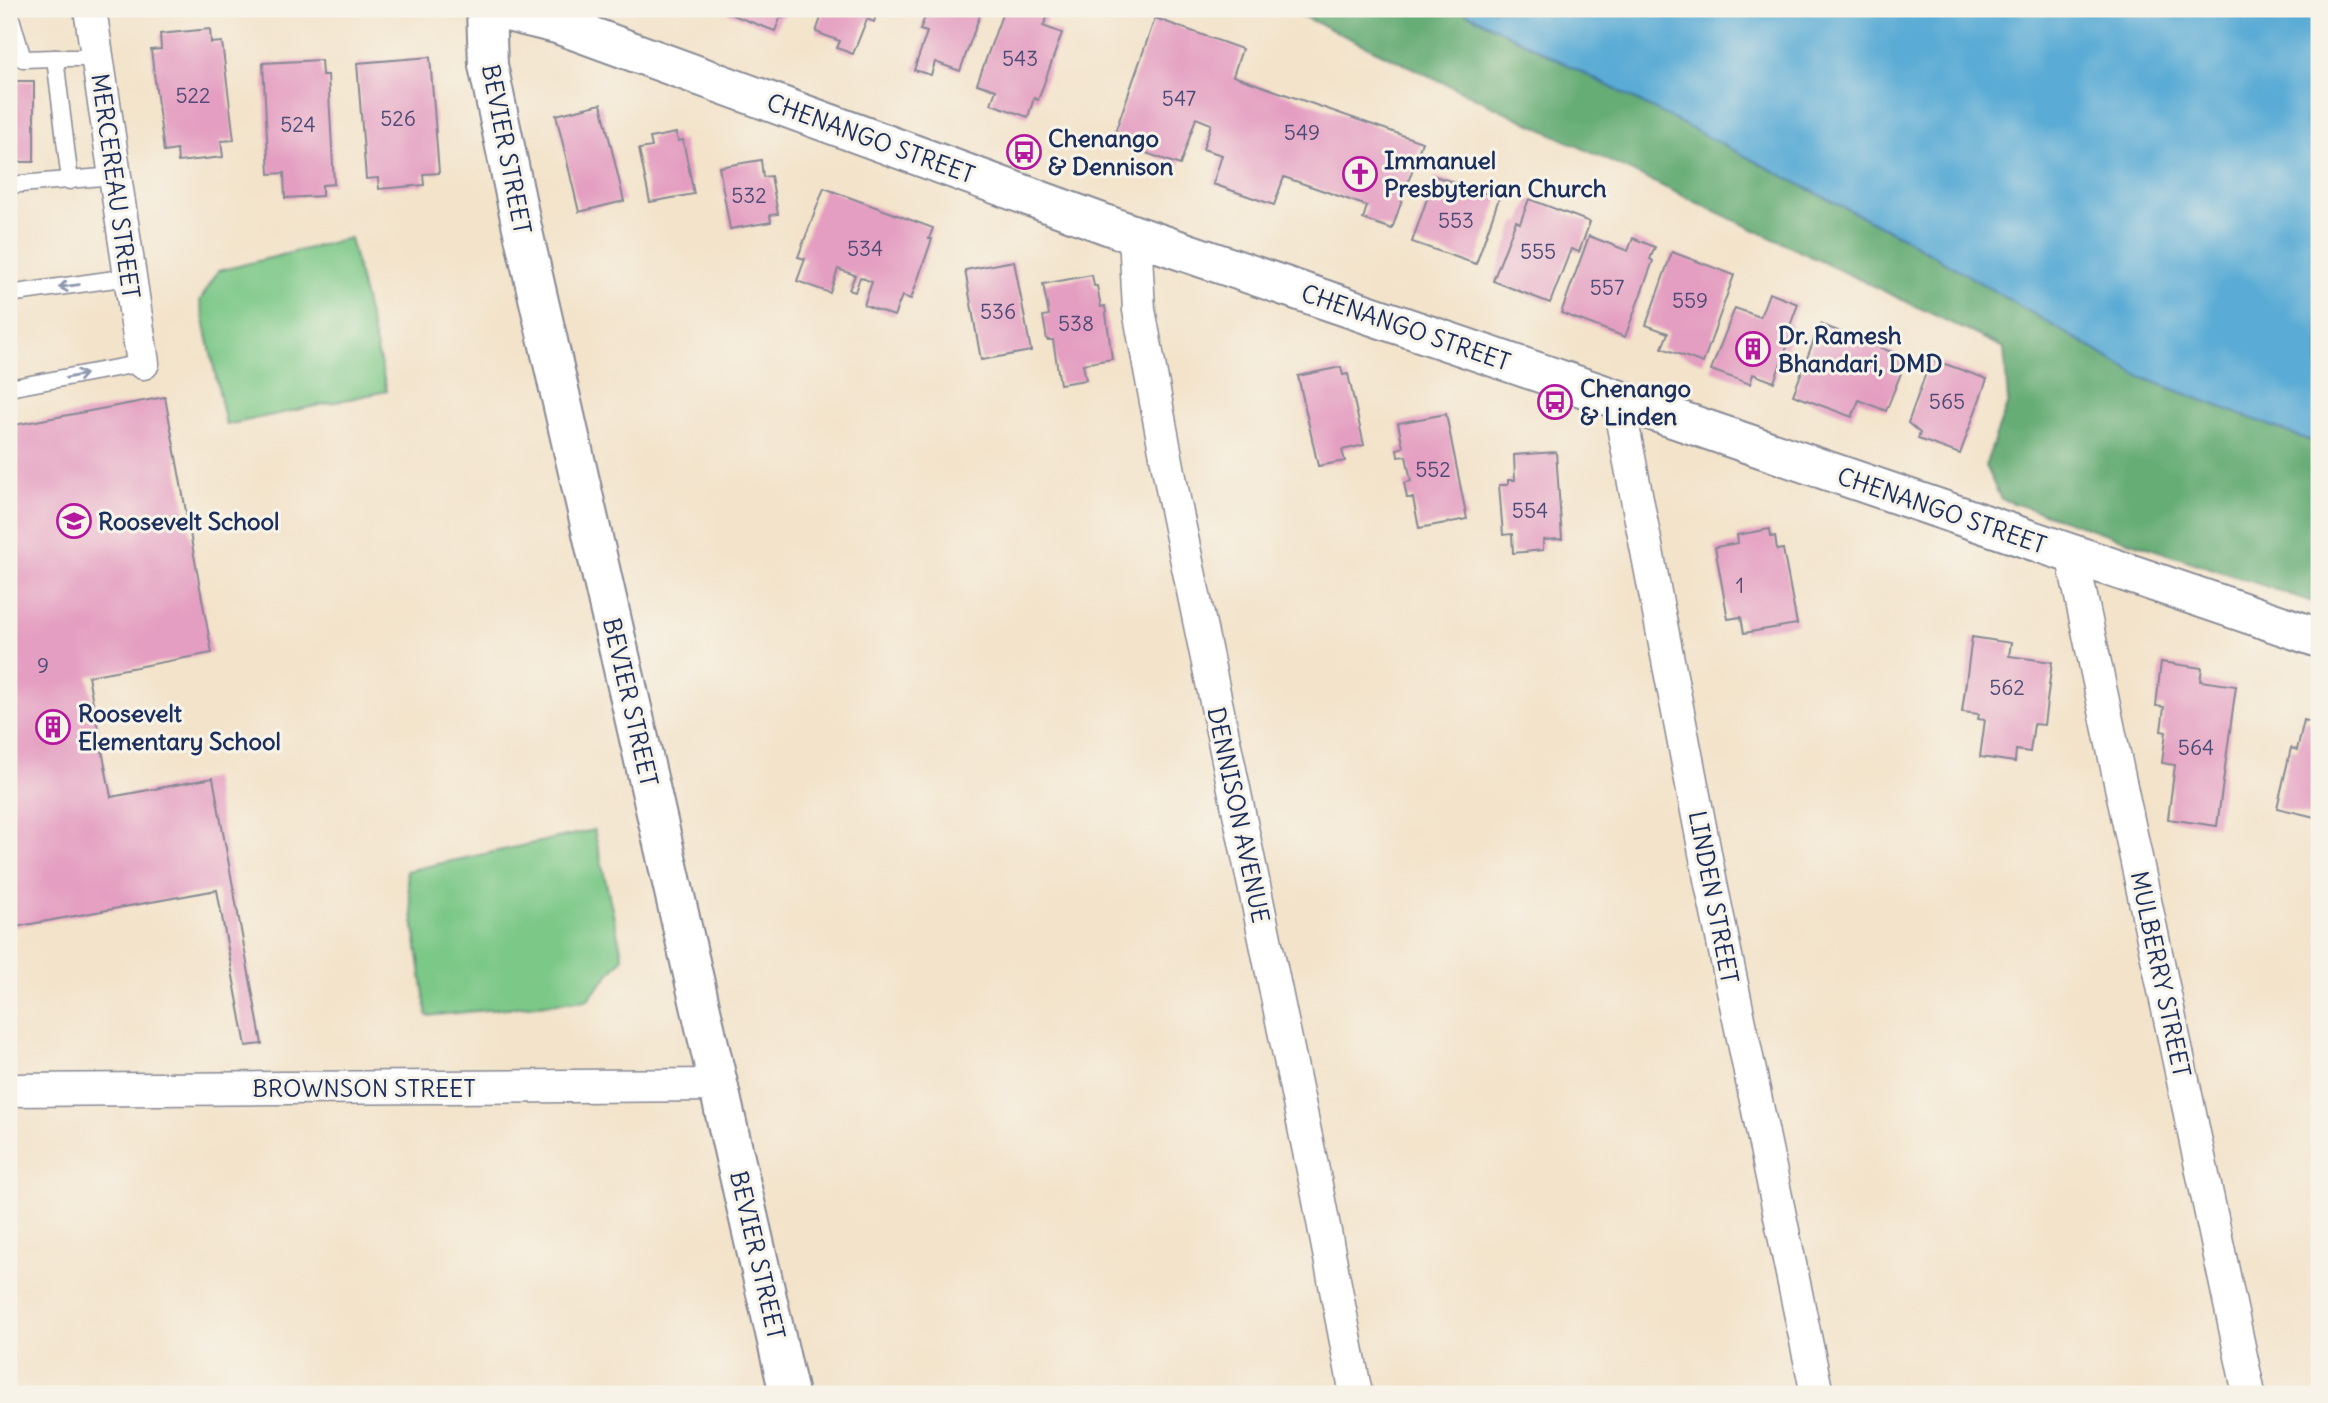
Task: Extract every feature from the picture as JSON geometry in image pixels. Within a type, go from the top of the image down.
[{"type":"street","name":"MERCEREAU STREET","points":[[90,9],[142,363]]},
{"type":"street","name":"BEVIER STREET","points":[[486,9],[488,65],[521,223],[789,1394]]},
{"type":"street","name":"CHENANGO STREET","points":[[495,9],[570,28],[1135,235],[2319,638]]},
{"type":"street","name":"DENNISON AVENUE","points":[[1135,235],[1139,310],[1171,486],[1356,1394]]},
{"type":"street","name":"LINDEN STREET","points":[[1618,400],[1711,884],[1817,1394]]},
{"type":"street","name":"MULBERRY STREET","points":[[2072,554],[2249,1394]]},
{"type":"street","name":"BROWNSON STREET","points":[[9,1090],[719,1086]]},
{"type":"lane","points":[[10,18],[16,59],[97,58]]},
{"type":"lane","points":[[55,58],[70,181]]},
{"type":"lane","points":[[9,186],[114,176]]},
{"type":"lane","points":[[9,294],[129,277]]},
{"type":"lane","points":[[9,388],[142,363]]},
{"type":"green space","points":[[1288,9],[1459,9],[1904,238],[2141,377],[2319,444],[2319,604],[2001,499],[1985,466],[2008,402],[2004,348]]},
{"type":"green space","points":[[350,238],[387,391],[226,425],[200,301],[218,271]]},
{"type":"green space","points":[[594,830],[623,958],[587,1000],[427,1016],[406,871]]},
{"type":"water","points":[[1459,9],[2319,9],[2319,444],[2141,377],[1904,238]]},
{"type":"building","points":[[728,9],[787,9],[775,31],[727,13]]},
{"type":"building","points":[[824,9],[878,9],[874,22],[867,19],[853,54],[837,48],[840,41],[816,32]]},
{"type":"building","points":[[928,9],[982,9],[960,71],[935,62],[931,75],[914,70],[927,32],[920,30]]},
{"type":"building","points":[[1004,9],[1035,9],[1049,14],[1043,26],[1062,33],[1038,100],[1034,98],[1028,117],[991,104],[996,90],[977,84]]},
{"type":"building","name":"Immanuel Presbyterian Church","points":[[1155,18],[1242,49],[1233,76],[1422,142],[1392,229],[1363,219],[1367,206],[1284,177],[1274,205],[1213,184],[1222,155],[1203,149],[1211,124],[1196,118],[1180,165],[1112,141]]},
{"type":"building","points":[[210,29],[211,43],[222,42],[234,140],[221,141],[223,157],[178,162],[177,150],[164,152],[151,50],[161,49],[160,34]]},
{"type":"building","points":[[430,57],[439,173],[423,174],[424,185],[379,189],[378,178],[366,179],[357,63]]},
{"type":"building","points":[[321,60],[322,75],[328,75],[334,184],[322,185],[322,196],[285,198],[284,173],[269,174],[263,63]]},
{"type":"building","points":[[9,81],[34,81],[34,162],[9,162]]},
{"type":"building","points":[[601,104],[624,201],[579,212],[556,115]]},
{"type":"building","points":[[676,133],[678,141],[683,140],[694,194],[650,202],[639,149],[652,147],[650,138]]},
{"type":"building","points":[[761,160],[763,177],[771,176],[778,214],[770,215],[771,222],[730,229],[719,167]]},
{"type":"building","points":[[1435,176],[1499,198],[1476,264],[1412,242]]},
{"type":"building","points":[[824,188],[933,228],[929,239],[932,239],[911,299],[902,296],[894,316],[864,305],[872,282],[860,277],[855,292],[849,290],[855,275],[838,269],[830,293],[797,281],[805,259],[798,257]]},
{"type":"building","points":[[1529,199],[1590,222],[1579,252],[1571,249],[1550,303],[1493,281],[1516,221],[1520,223]]},
{"type":"building","points":[[1589,236],[1628,251],[1633,238],[1655,247],[1650,259],[1653,261],[1625,337],[1561,313]]},
{"type":"building","points":[[1672,252],[1734,275],[1703,363],[1662,348],[1668,333],[1646,325]]},
{"type":"building","points":[[1014,261],[1031,351],[981,360],[965,270]]},
{"type":"building","points":[[1092,275],[1101,307],[1105,306],[1112,359],[1083,364],[1086,380],[1060,384],[1053,340],[1047,340],[1043,316],[1049,315],[1043,284]]},
{"type":"building","name":"Dr. Ramesh Bhandari, DMD","points":[[1769,293],[1798,304],[1790,326],[1794,328],[1774,382],[1753,374],[1750,384],[1711,370],[1735,308],[1760,317]]},
{"type":"building","points":[[1820,324],[1907,358],[1886,411],[1859,400],[1852,417],[1793,395]]},
{"type":"building","points":[[1931,359],[1987,379],[1960,454],[1918,439],[1920,433],[1908,423]]},
{"type":"building","points":[[1341,367],[1343,375],[1348,374],[1364,445],[1342,450],[1345,461],[1318,466],[1298,376]]},
{"type":"building","name":"Roosevelt Elementary School","points":[[165,397],[212,653],[88,676],[111,797],[213,778],[262,1044],[246,1046],[217,890],[9,928],[9,426]]},
{"type":"building","points":[[1446,414],[1467,519],[1419,528],[1413,498],[1407,498],[1404,483],[1411,481],[1406,456],[1398,457],[1397,449],[1403,447],[1398,423]]},
{"type":"building","points":[[1556,452],[1562,539],[1543,540],[1543,550],[1513,553],[1512,534],[1503,535],[1499,485],[1508,485],[1508,480],[1515,480],[1514,455]]},
{"type":"building","points":[[1770,529],[1771,537],[1775,536],[1777,550],[1783,549],[1797,624],[1744,633],[1741,617],[1728,619],[1715,547],[1738,543],[1737,535]]},
{"type":"building","points":[[1972,637],[2011,643],[2009,656],[2052,662],[2044,725],[2034,724],[2030,752],[2016,750],[2015,762],[1980,757],[1985,720],[1978,719],[1979,714],[1962,712]]},
{"type":"building","points":[[2161,662],[2202,668],[2200,681],[2236,686],[2217,826],[2168,819],[2175,765],[2162,763],[2166,732],[2161,731],[2164,707],[2156,706]]},
{"type":"building","points":[[2304,720],[2319,724],[2319,818],[2277,808],[2291,748],[2297,750]]},
{"type":"place","name":"Chenango & Dennison","points":[[1024,152]]},
{"type":"place","name":"Immanuel Presbyterian Church","points":[[1360,174]]},
{"type":"place","name":"Dr. Ramesh Bhandari, DMD","points":[[1753,349]]},
{"type":"place","name":"Chenango & Linden","points":[[1555,402]]},
{"type":"place","name":"Roosevelt School","points":[[74,521]]},
{"type":"place","name":"Roosevelt Elementary School","points":[[53,727]]}]
